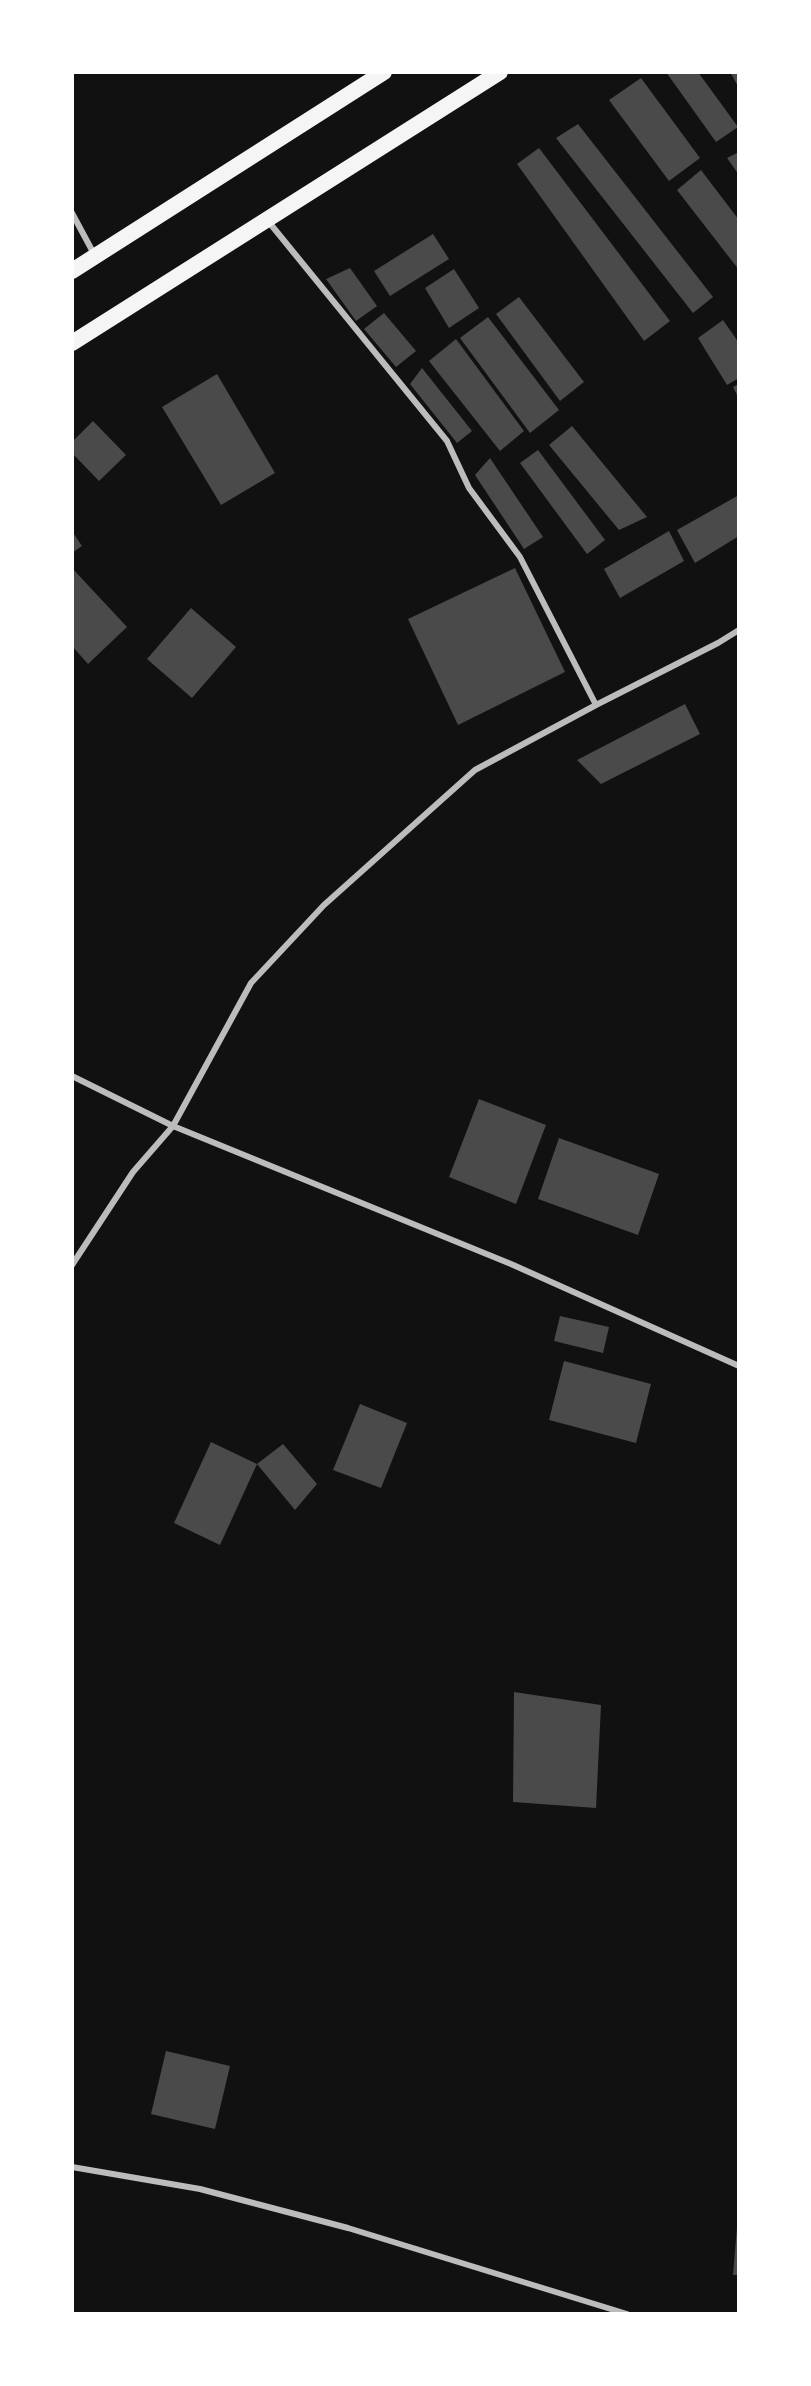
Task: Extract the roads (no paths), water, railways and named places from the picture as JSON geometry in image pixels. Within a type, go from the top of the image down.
[{"type":"highway","points":[[72,271],[384,72]]},
{"type":"highway","points":[[72,344],[500,72]]},
{"type":"street","points":[[72,213],[95,256]]},
{"type":"street","points":[[268,221],[447,441],[469,488],[520,557],[596,705]]},
{"type":"street","points":[[72,1265],[133,1172],[173,1126],[250,983],[324,905],[475,770],[596,705],[718,644],[739,630]]},
{"type":"street","points":[[72,1076],[173,1126],[511,1264],[739,1366]]},
{"type":"street","points":[[72,2167],[200,2189],[348,2228],[627,2314]]}]
